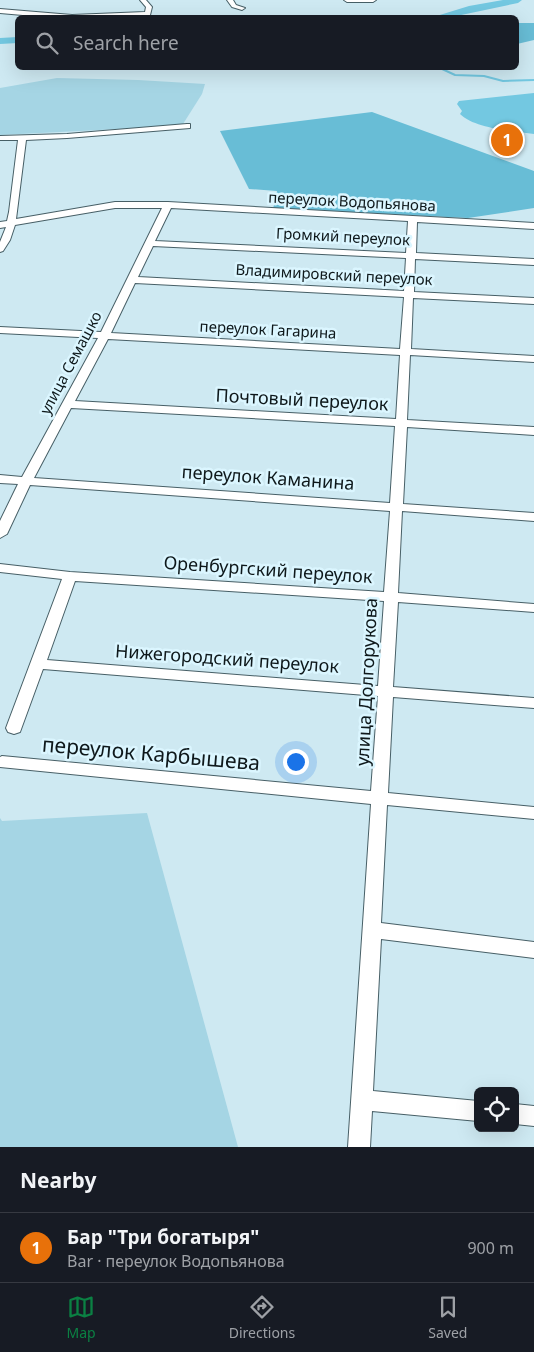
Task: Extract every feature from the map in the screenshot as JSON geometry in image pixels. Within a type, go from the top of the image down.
[{"type":"street","points":[[123,15],[148,14],[149,7],[143,0]]},
{"type":"street","points":[[230,0],[234,6],[242,8]]},
{"type":"street","points":[[347,0],[373,0]]},
{"type":"street","points":[[0,11],[48,15]]},
{"type":"street","points":[[0,138],[187,126]]},
{"type":"street","points":[[0,249],[6,242],[11,222],[22,138]]},
{"type":"street","name":"переулок Водопьянова","points":[[0,225],[115,206],[168,205],[534,226]]},
{"type":"street","name":"улица Семашко","points":[[0,534],[26,481],[104,337],[168,205]]},
{"type":"street","name":"улица Долгорукова","points":[[359,1147],[413,219]]},
{"type":"street","name":"Громкий переулок","points":[[150,243],[534,262]]},
{"type":"street","name":"Владимировский переулок","points":[[133,280],[534,301]]},
{"type":"street","name":"переулок Гагарина","points":[[0,330],[534,359]]},
{"type":"street","name":"Почтовый переулок","points":[[68,404],[534,430]]},
{"type":"street","name":"переулок Каманина","points":[[0,479],[534,517]]},
{"type":"street","name":"Оренбургский переулок","points":[[0,568],[70,576],[534,608]]},
{"type":"street","points":[[14,728],[70,576]]},
{"type":"street","name":"Нижегородский переулок","points":[[36,664],[534,703]]},
{"type":"street","name":"переулок Карбышева","points":[[2,762],[534,813]]},
{"type":"street","points":[[372,930],[534,950]]},
{"type":"street","points":[[362,1100],[474,1111]]},
{"type":"street","points":[[519,1114],[534,1116]]},
{"type":"shaded area","points":[[519,23],[534,23],[534,40],[519,44]]},
{"type":"shaded area","points":[[57,78],[205,84],[202,94],[183,124],[0,135],[0,88]]},
{"type":"shaded area","points":[[534,93],[534,134],[475,123],[460,114],[462,111],[457,104],[459,101]]},
{"type":"shaded area","points":[[372,112],[534,171],[534,208],[468,218],[273,209],[277,191],[249,189],[220,131]]},
{"type":"shaded area","points":[[147,813],[238,1147],[0,1147],[0,818],[2,821]]},
{"type":"waterway","points":[[446,15],[518,0]]},
{"type":"waterway","points":[[0,41],[15,40]]},
{"type":"waterway","points":[[444,70],[455,75],[484,76],[503,81],[534,80]]},
{"type":"place","name":"Бар \"Три богатыря\"","points":[[507,140]]}]
